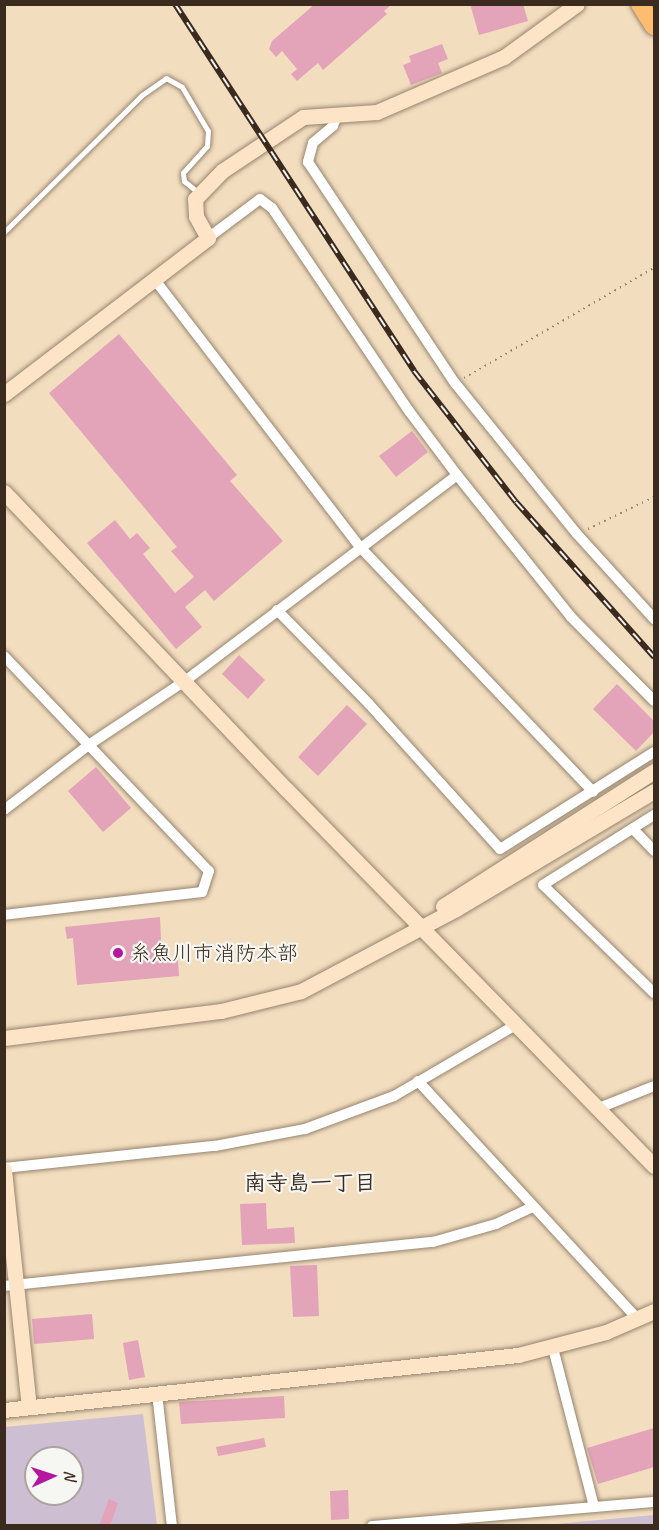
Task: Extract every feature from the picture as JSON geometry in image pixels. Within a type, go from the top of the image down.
[{"type":"highway","points":[[640,4],[654,26]]},
{"type":"street","points":[[208,237],[196,216],[199,193],[212,178],[303,117],[377,112],[488,65],[525,46],[577,4]]},
{"type":"street","points":[[337,116],[333,126],[313,143],[308,162],[455,383],[577,534],[654,619]]},
{"type":"street","points":[[4,394],[260,199],[266,202],[457,475],[571,617],[654,701]]},
{"type":"street","points":[[155,280],[360,547],[592,792]]},
{"type":"street","points":[[4,810],[90,744],[185,681],[457,475]]},
{"type":"street","points":[[4,492],[420,926],[654,1166]]},
{"type":"street","points":[[277,610],[369,704],[500,849],[654,752]]},
{"type":"street","points":[[4,656],[209,871],[202,892],[4,915]]},
{"type":"street","points":[[420,926],[450,900],[654,771]]},
{"type":"street","points":[[4,1038],[221,1011],[272,999],[336,975],[654,791]]},
{"type":"street","points":[[654,815],[634,830],[543,885],[654,993]]},
{"type":"street","points":[[634,830],[654,851]]},
{"type":"street","points":[[29,1407],[10,1285],[4,1169],[259,1140],[305,1129],[394,1096],[517,1024]]},
{"type":"street","points":[[418,1081],[532,1207],[638,1319]]},
{"type":"street","points":[[598,1108],[654,1086]]},
{"type":"street","points":[[10,1285],[433,1242],[496,1224],[532,1207]]},
{"type":"street","points":[[4,1410],[479,1361],[554,1348],[638,1319],[654,1311]]},
{"type":"street","points":[[554,1348],[594,1507]]},
{"type":"street","points":[[157,1393],[172,1526]]},
{"type":"street","points":[[372,1526],[654,1502]]},
{"type":"lane","points":[[4,232],[153,84],[166,78],[176,81],[182,87],[208,131],[207,146],[183,172],[184,181],[199,193]]},
{"type":"path","points":[[455,383],[654,268]]},
{"type":"path","points":[[577,534],[654,497]]},
{"type":"shaded area","points":[[143,1414],[157,1525],[5,1526],[5,1427]]},
{"type":"shaded area","points":[[654,1515],[654,1525],[545,1525]]},
{"type":"building","points":[[315,4],[392,4],[384,11],[387,14],[323,70],[318,63],[297,81],[291,74],[297,69],[282,51],[276,57],[269,49],[272,41]]},
{"type":"building","points":[[470,4],[523,4],[528,21],[479,35]]},
{"type":"building","points":[[442,44],[448,59],[438,63],[442,73],[411,85],[403,65],[411,62],[409,56]]},
{"type":"building","points":[[119,334],[237,475],[230,481],[283,541],[214,601],[205,590],[185,607],[202,627],[176,649],[87,543],[115,520],[130,539],[137,533],[150,548],[143,554],[175,593],[194,577],[171,551],[177,547],[49,393]]},
{"type":"building","points":[[412,431],[428,452],[396,477],[379,456]]},
{"type":"building","points":[[239,655],[265,680],[248,699],[222,674]]},
{"type":"building","points":[[617,684],[654,721],[654,732],[636,751],[593,709]]},
{"type":"building","points":[[347,705],[367,724],[318,776],[298,757]]},
{"type":"building","points":[[96,767],[131,808],[103,832],[68,791]]},
{"type":"building","name":"糸魚川市消防本部","points":[[160,917],[162,961],[178,960],[179,976],[77,985],[73,938],[67,939],[65,927]]},
{"type":"building","points":[[266,1203],[267,1229],[294,1227],[295,1243],[242,1245],[240,1204]]},
{"type":"building","points":[[317,1265],[319,1316],[293,1317],[290,1266]]},
{"type":"building","points":[[92,1314],[94,1339],[34,1344],[32,1319]]},
{"type":"building","points":[[138,1340],[145,1377],[129,1380],[123,1343]]},
{"type":"building","points":[[284,1396],[285,1418],[181,1424],[179,1402]]},
{"type":"building","points":[[654,1428],[654,1467],[598,1484],[587,1448]]},
{"type":"building","points":[[264,1438],[266,1447],[218,1456],[216,1447]]},
{"type":"building","points":[[348,1490],[349,1519],[331,1520],[330,1491]]},
{"type":"building","points":[[109,1499],[118,1503],[110,1526],[99,1526]]},
{"type":"railway","points":[[175,4],[414,371],[516,502],[654,657]]},
{"type":"place","name":"糸魚川市消防本部","points":[[118,953]]},
{"type":"district","name":"南寺島一丁目","points":[[310,1184]]}]
